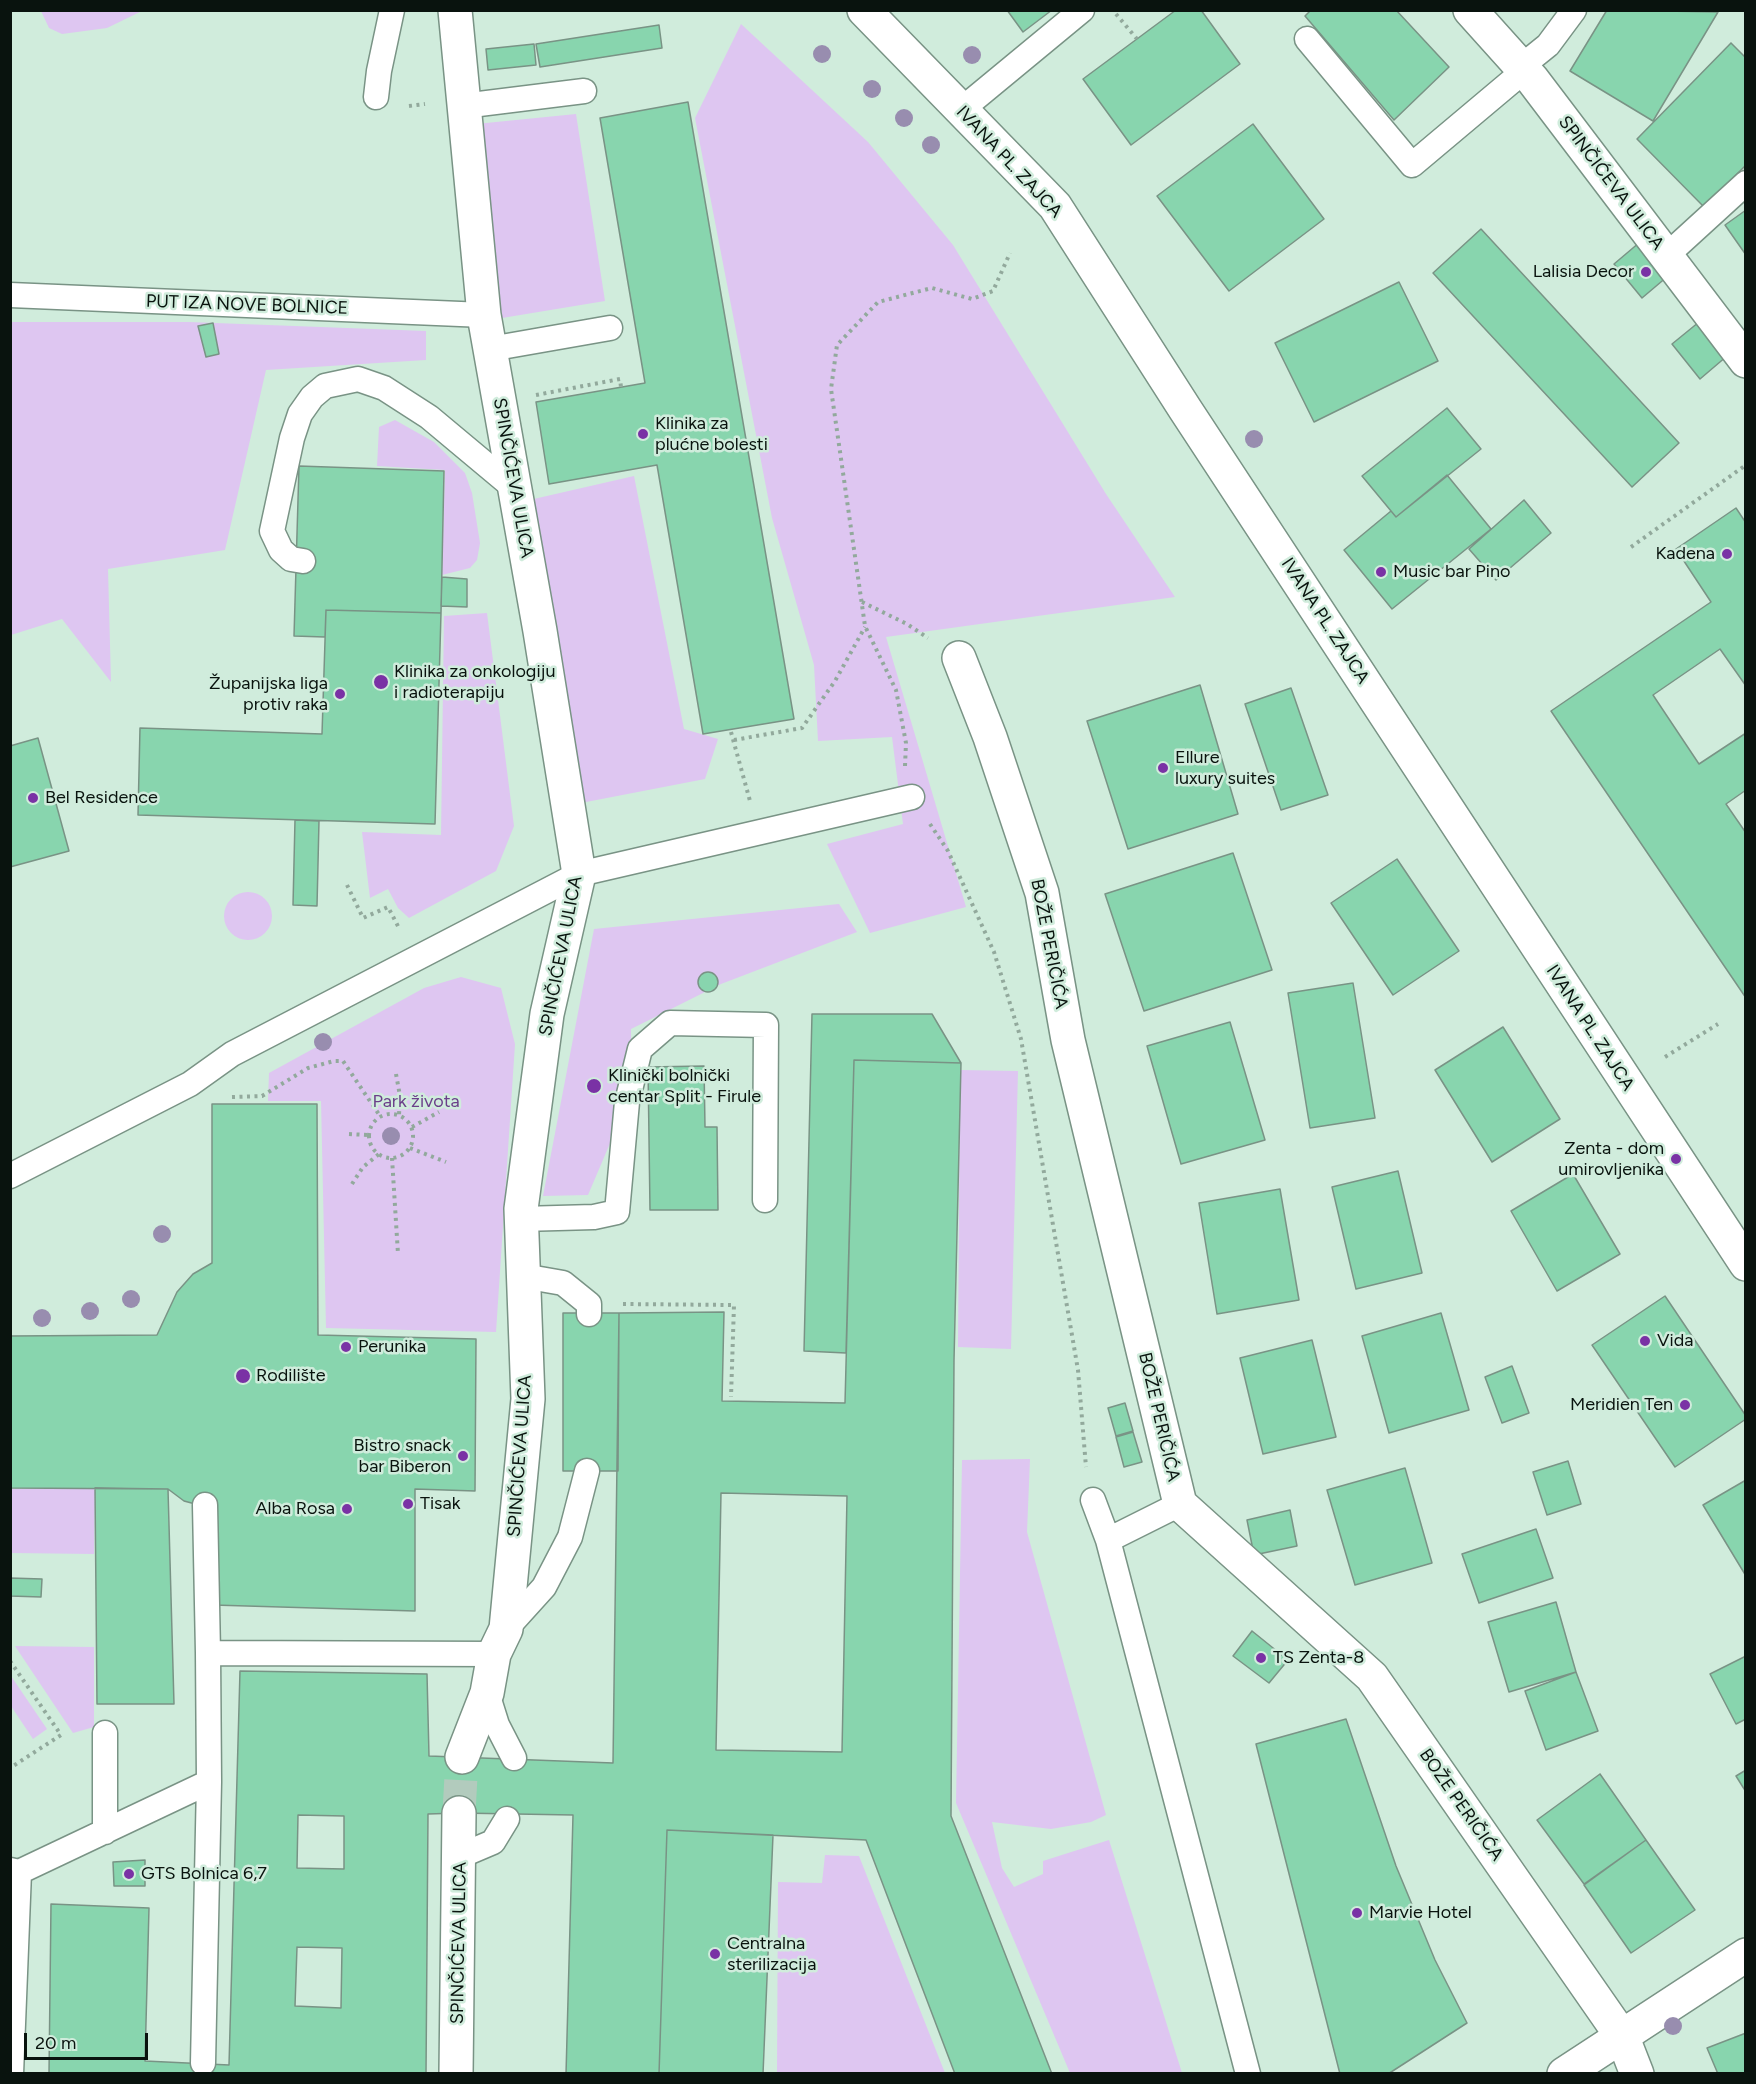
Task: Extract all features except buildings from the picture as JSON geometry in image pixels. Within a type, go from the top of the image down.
[{"type":"street","name":"SPINČIĆEVA ULICA","points":[[455,10],[462,103],[484,315],[579,874],[548,1014],[521,1219],[528,1400],[500,1641],[488,1693],[462,1757]]},
{"type":"street","name":"IVANA PL. ZAJCA","points":[[864,10],[1054,206],[1741,1248]]},
{"type":"street","name":"SPINČIĆEVA ULICA","points":[[1470,10],[1523,68],[1746,361]]},
{"type":"street","name":"BOŽE PERIČIĆA","points":[[959,658],[990,737],[1042,893],[1068,1040],[1180,1504],[1372,1677],[1623,2038],[1637,2073]]},
{"type":"street","name":"SPINČIĆEVA ULICA","points":[[456,2073],[459,1813]]},
{"type":"street","points":[[1564,2073],[1623,2038],[1746,1955]]},
{"type":"lane","points":[[387,102],[379,71],[392,10]]},
{"type":"lane","points":[[961,110],[1082,10]]},
{"type":"lane","points":[[1307,39],[1412,165],[1548,45],[1574,10]]},
{"type":"lane","points":[[462,103],[584,91]]},
{"type":"lane","points":[[1666,256],[1746,183]]},
{"type":"lane","name":"PUT IZA NOVE BOLNICE","points":[[10,295],[484,315]]},
{"type":"lane","points":[[490,349],[610,328]]},
{"type":"lane","points":[[303,561],[291,559],[281,550],[272,531],[292,438],[300,414],[312,397],[325,386],[358,379],[384,388],[429,417],[514,488]]},
{"type":"lane","points":[[10,1176],[190,1084],[232,1054],[579,874],[912,797]]},
{"type":"lane","points":[[521,1219],[594,1217],[616,1212],[627,1102],[640,1049],[670,1023],[766,1025],[765,1200]]},
{"type":"lane","points":[[523,1276],[563,1282],[589,1309]]},
{"type":"lane","points":[[208,1653],[500,1641],[544,1587],[570,1537],[587,1471]]},
{"type":"lane","points":[[1093,1500],[1108,1540],[1248,2073]]},
{"type":"lane","points":[[1108,1540],[1180,1504]]},
{"type":"lane","points":[[203,2063],[209,1782],[205,1506]]},
{"type":"lane","points":[[488,1693],[496,1725],[514,1758]]},
{"type":"lane","points":[[105,1733],[105,1832]]},
{"type":"lane","points":[[11,2073],[15,1871],[105,1832],[209,1782]]},
{"type":"lane","points":[[460,1856],[493,1842],[507,1819]]},
{"type":"path","points":[[1114,11],[1137,39]]},
{"type":"path","points":[[387,102],[462,103]]},
{"type":"path","points":[[1010,253],[993,291],[972,300],[932,288],[878,302],[837,345],[831,389],[865,626],[896,690],[906,743],[903,760],[912,797],[948,851],[994,952],[1021,1039],[1033,1095],[1078,1370],[1084,1453],[1093,1500]]},
{"type":"path","points":[[525,397],[620,379],[621,387]]},
{"type":"path","points":[[1631,547],[1746,465]]},
{"type":"path","points":[[862,602],[907,624]]},
{"type":"path","points":[[734,740],[802,728],[836,681],[865,626]]},
{"type":"path","points":[[731,732],[759,833]]},
{"type":"path","points":[[347,885],[363,918],[388,907],[414,958]]},
{"type":"path","points":[[1665,1057],[1718,1024]]},
{"type":"path","points":[[226,1098],[262,1096],[308,1068],[343,1061],[380,1116]]},
{"type":"path","points":[[396,1074],[400,1096],[399,1115]]},
{"type":"path","points":[[412,1127],[439,1112]]},
{"type":"path","points":[[387,1113],[399,1115],[412,1127],[413,1142],[405,1154],[392,1158],[379,1154],[370,1143],[369,1135],[374,1121],[380,1116],[387,1113]]},
{"type":"path","points":[[349,1134],[369,1135]]},
{"type":"path","points":[[410,1148],[430,1158],[446,1162]]},
{"type":"path","points":[[352,1184],[363,1167],[379,1154]]},
{"type":"path","points":[[392,1158],[398,1254]]},
{"type":"path","points":[[589,1309],[734,1305],[731,1397]]},
{"type":"path","points":[[10,1661],[61,1735],[10,1768]]},
{"type":"green space","points":[[41,11],[142,11],[107,28],[62,34],[49,28]]},
{"type":"green space","points":[[741,24],[868,142],[953,245],[1106,494],[1175,597],[886,637],[966,907],[870,933],[827,844],[903,824],[892,737],[818,741],[814,665],[772,518],[695,118]]},
{"type":"green space","points":[[576,114],[605,301],[496,319],[476,124]]},
{"type":"green space","points":[[11,322],[189,322],[426,331],[426,360],[266,370],[225,550],[108,569],[111,682],[62,619],[11,635]]},
{"type":"green space","points":[[395,420],[434,442],[465,473],[472,493],[480,543],[477,560],[470,568],[442,575],[445,470],[377,466],[379,427]]},
{"type":"green space","points":[[634,476],[684,729],[718,739],[705,779],[581,803],[525,501]]},
{"type":"green space","points":[[487,613],[514,826],[496,871],[409,918],[398,908],[388,889],[370,898],[362,832],[441,835],[444,616]]},
{"type":"green space","points":[[243,892],[253,892],[265,899],[272,911],[272,921],[265,933],[253,940],[243,940],[228,929],[224,921],[224,911],[235,896]]},
{"type":"green space","points":[[839,904],[857,932],[721,984],[631,1029],[631,1094],[588,1195],[543,1196],[594,929]]},
{"type":"green space","name":"Park života","points":[[461,977],[501,988],[515,1044],[496,1332],[326,1328],[321,1101],[268,1101],[269,1073],[424,988]]},
{"type":"green space","points":[[960,1070],[1018,1071],[1011,1349],[958,1347]]},
{"type":"green space","points":[[1030,1459],[1027,1532],[1106,1815],[1091,1822],[1051,1829],[992,1822],[1002,1868],[1014,1887],[1043,1874],[1043,1861],[1109,1840],[1182,2073],[1070,2073],[956,1803],[962,1460]]},
{"type":"green space","points":[[95,1488],[94,1554],[11,1553],[10,1489]]},
{"type":"green space","points":[[15,1646],[94,1647],[94,1727],[73,1733]]},
{"type":"green space","points":[[11,1676],[47,1729],[33,1739],[11,1706]]},
{"type":"green space","points":[[825,1855],[859,1856],[945,2073],[777,2073],[778,1882],[822,1883]]},
{"type":"tunnel","points":[[459,1813],[462,1757]]},
{"type":"place","name":"Lalisia Decor","points":[[1646,272]]},
{"type":"place","name":"Klinika za plućne bolesti","points":[[643,434]]},
{"type":"place","name":"Kadena","points":[[1727,554]]},
{"type":"place","name":"Music bar Pino","points":[[1381,572]]},
{"type":"place","name":"Klinika za onkologiju i radioterapiju","points":[[381,682]]},
{"type":"place","name":"Županijska liga protiv raka","points":[[340,694]]},
{"type":"place","name":"Ellure luxury suites","points":[[1163,768]]},
{"type":"place","name":"Bel Residence","points":[[33,798]]},
{"type":"place","name":"Klinički bolnički centar Split - Firule","points":[[594,1086]]},
{"type":"place","name":"Zenta - dom umirovljenika","points":[[1676,1159]]},
{"type":"place","name":"Vida","points":[[1645,1341]]},
{"type":"place","name":"Perunika","points":[[346,1347]]},
{"type":"place","name":"Rodilište","points":[[243,1376]]},
{"type":"place","name":"Meridien Ten","points":[[1685,1405]]},
{"type":"place","name":"Bistro snack bar Biberon","points":[[463,1456]]},
{"type":"place","name":"Tisak","points":[[408,1504]]},
{"type":"place","name":"Alba Rosa","points":[[347,1509]]},
{"type":"place","name":"TS Zenta-8","points":[[1261,1658]]},
{"type":"place","name":"GTS Bolnica 6,7","points":[[129,1874]]},
{"type":"place","name":"Marvie Hotel","points":[[1357,1913]]},
{"type":"place","name":"Centralna sterilizacija","points":[[715,1954]]}]
